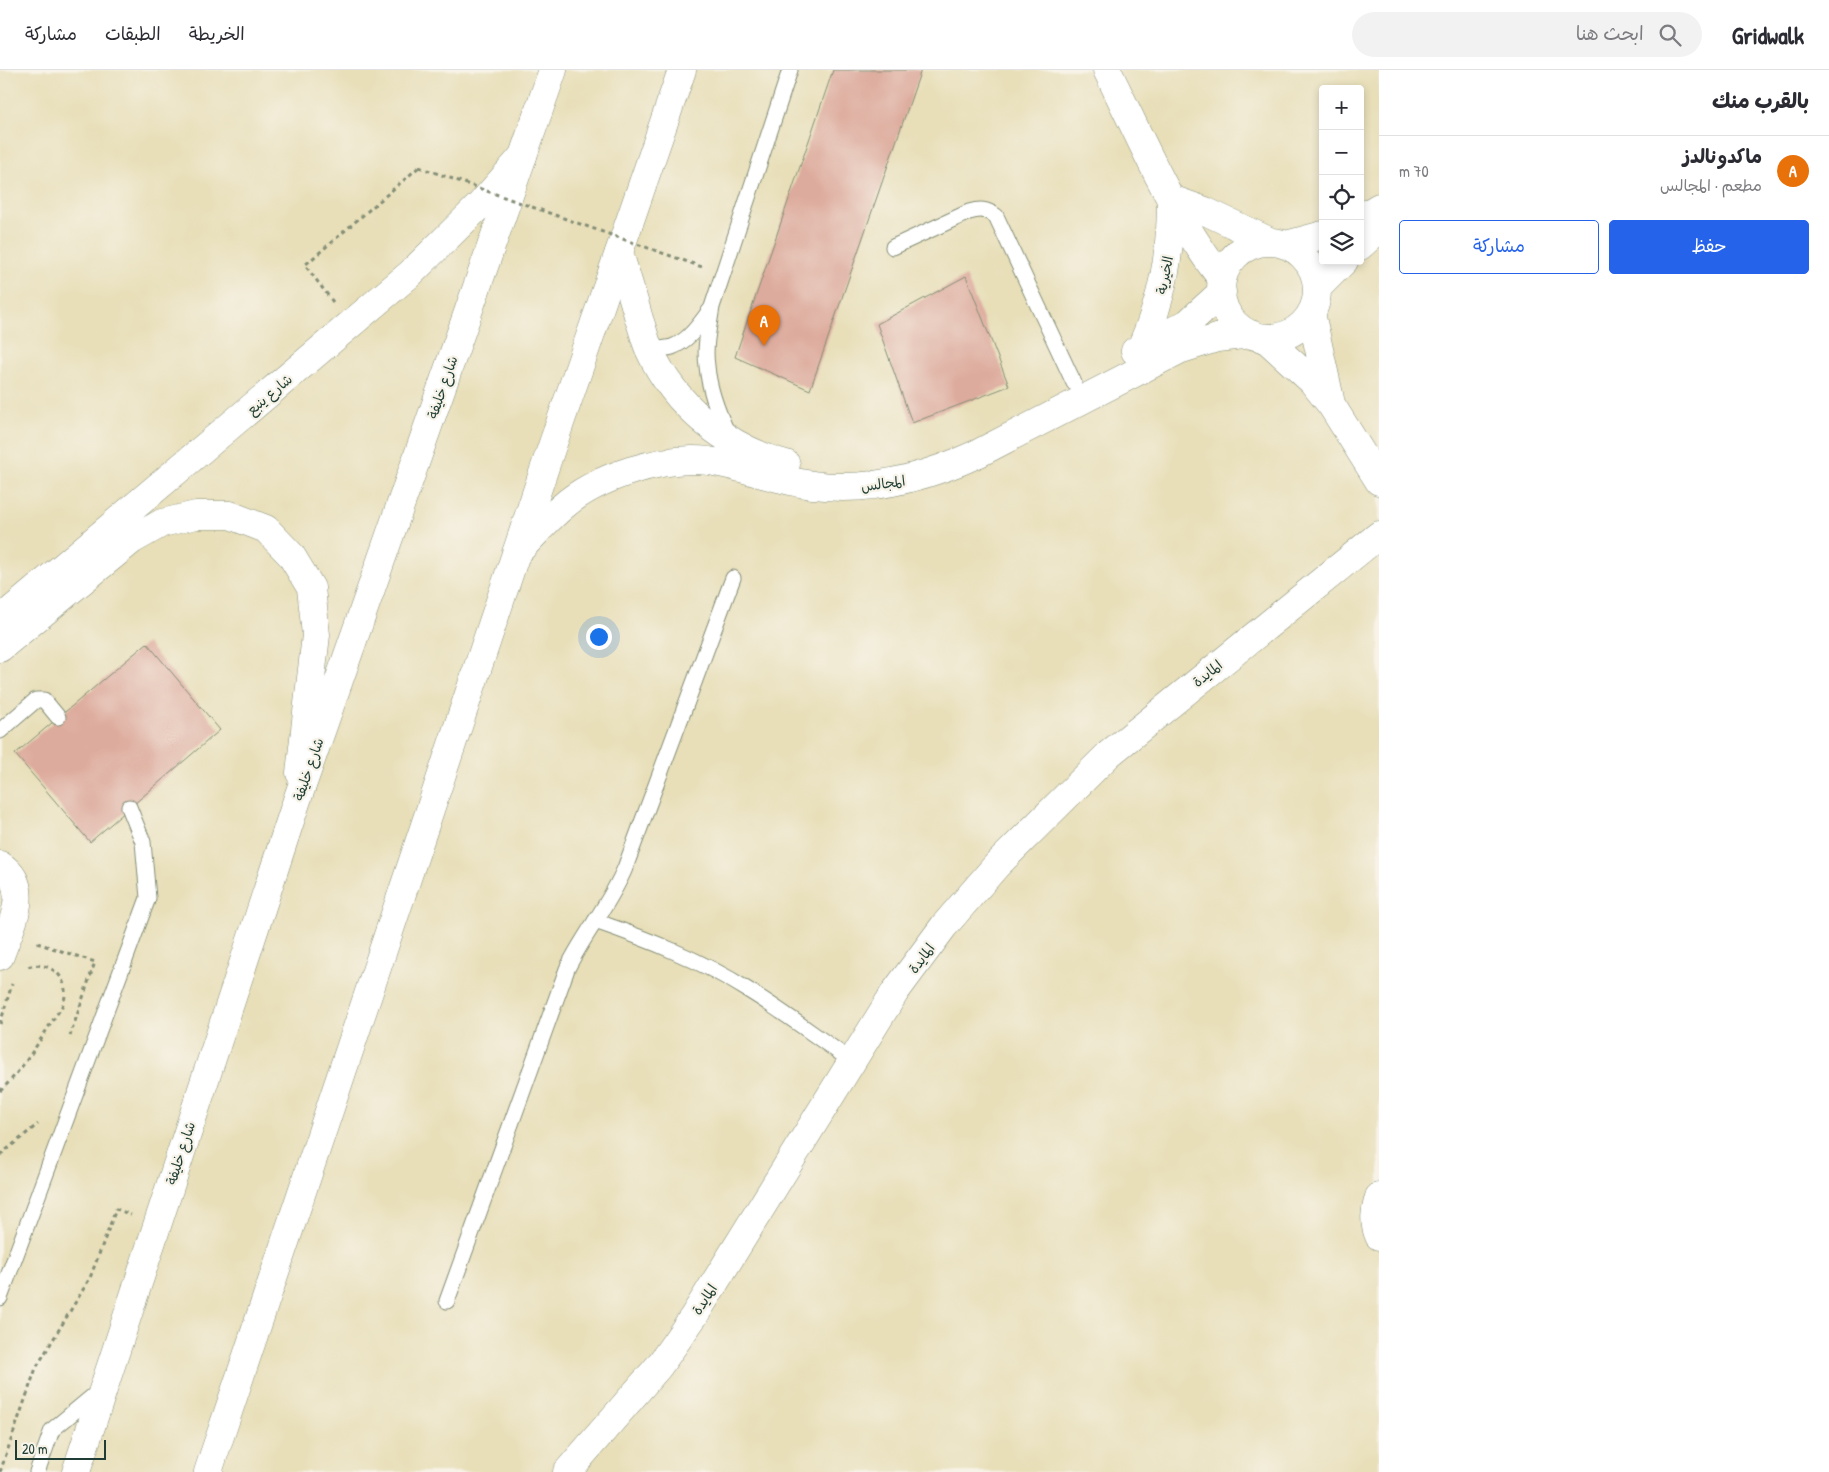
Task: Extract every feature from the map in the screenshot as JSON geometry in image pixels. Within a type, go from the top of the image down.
[{"type":"street","name":"شارع خليفة","points":[[76,1472],[297,800],[553,70]]},
{"type":"street","points":[[208,1472],[516,554],[682,70]]},
{"type":"street","name":"الخيرية","points":[[1107,70],[1190,234],[1222,286]]},
{"type":"street","name":"شارع ينبع","points":[[0,648],[41,600],[410,274],[481,204],[524,154]]},
{"type":"street","points":[[1171,198],[1205,210],[1298,251],[1308,261],[1314,274],[1314,300],[1332,406]]},
{"type":"street","name":"الخيرية","points":[[1141,348],[1152,324],[1165,275],[1169,250],[1171,198]]},
{"type":"street","points":[[1364,216],[1379,207]]},
{"type":"street","points":[[1364,242],[1379,229]]},
{"type":"street","points":[[1319,236],[1278,243],[1254,244],[1240,252],[1229,264],[1222,286],[1226,310],[1236,325],[1258,336],[1312,381],[1332,406],[1379,481]]},
{"type":"street","name":"المجالس","points":[[619,253],[649,350],[671,388],[686,405],[730,440],[771,460],[818,470],[846,471],[884,465],[942,449],[1188,323],[1222,286]]},
{"type":"street","points":[[1258,336],[1279,337],[1292,332],[1303,324],[1314,300],[1341,265]]},
{"type":"street","name":"المجالس","points":[[516,554],[561,507],[592,486],[655,463],[690,460],[708,461],[787,481],[815,486],[848,487],[916,478],[948,467],[979,453],[1179,350],[1217,338],[1258,336]]},
{"type":"street","name":"شارع ينبع","points":[[0,620],[41,600],[132,540],[162,523],[196,515],[230,515],[266,529],[291,555],[311,588],[316,635],[297,800]]},
{"type":"street","name":"المايدة","points":[[568,1472],[659,1366],[694,1316],[895,992],[944,926],[996,866],[1048,812],[1109,754],[1379,535]]},
{"type":"street","points":[[0,866],[10,871],[17,885],[18,900],[4,945]]},
{"type":"street","points":[[1379,1197],[1374,1212],[1376,1229],[1379,1236]]},
{"type":"lane","points":[[730,440],[719,414],[706,366],[706,345],[712,307],[790,70]]},
{"type":"lane","points":[[893,247],[969,212],[988,211],[996,216],[1074,383]]},
{"type":"lane","points":[[649,350],[671,347],[684,340],[695,330],[712,307]]},
{"type":"lane","points":[[447,1300],[566,969],[611,897],[625,868],[733,578]]},
{"type":"lane","points":[[0,731],[36,700],[44,700],[58,717]]},
{"type":"lane","points":[[0,1298],[148,898],[143,842],[129,807]]},
{"type":"lane","points":[[595,921],[640,936],[704,965],[747,989],[852,1061]]},
{"type":"lane","points":[[37,1472],[52,1430],[104,1387]]},
{"type":"path","points":[[351,325],[305,265],[420,167],[702,267]]},
{"type":"path","points":[[4,945],[95,962],[69,1037]]},
{"type":"path","points":[[0,1091],[39,1042],[64,1004],[66,991],[63,980],[54,970],[43,965],[25,968]]},
{"type":"path","points":[[0,1024],[12,982]]},
{"type":"path","points":[[37,1131],[40,1122]]},
{"type":"path","points":[[0,1472],[36,1368],[90,1278],[116,1209],[156,1224]]},
{"type":"building","points":[[833,70],[921,70],[810,390],[735,357]]},
{"type":"building","points":[[966,276],[1009,386],[912,423],[877,324]]},
{"type":"building","points":[[147,643],[220,730],[90,842],[15,754]]},
{"type":"place","name":"ماكدونالدز","points":[[764,346]]}]
